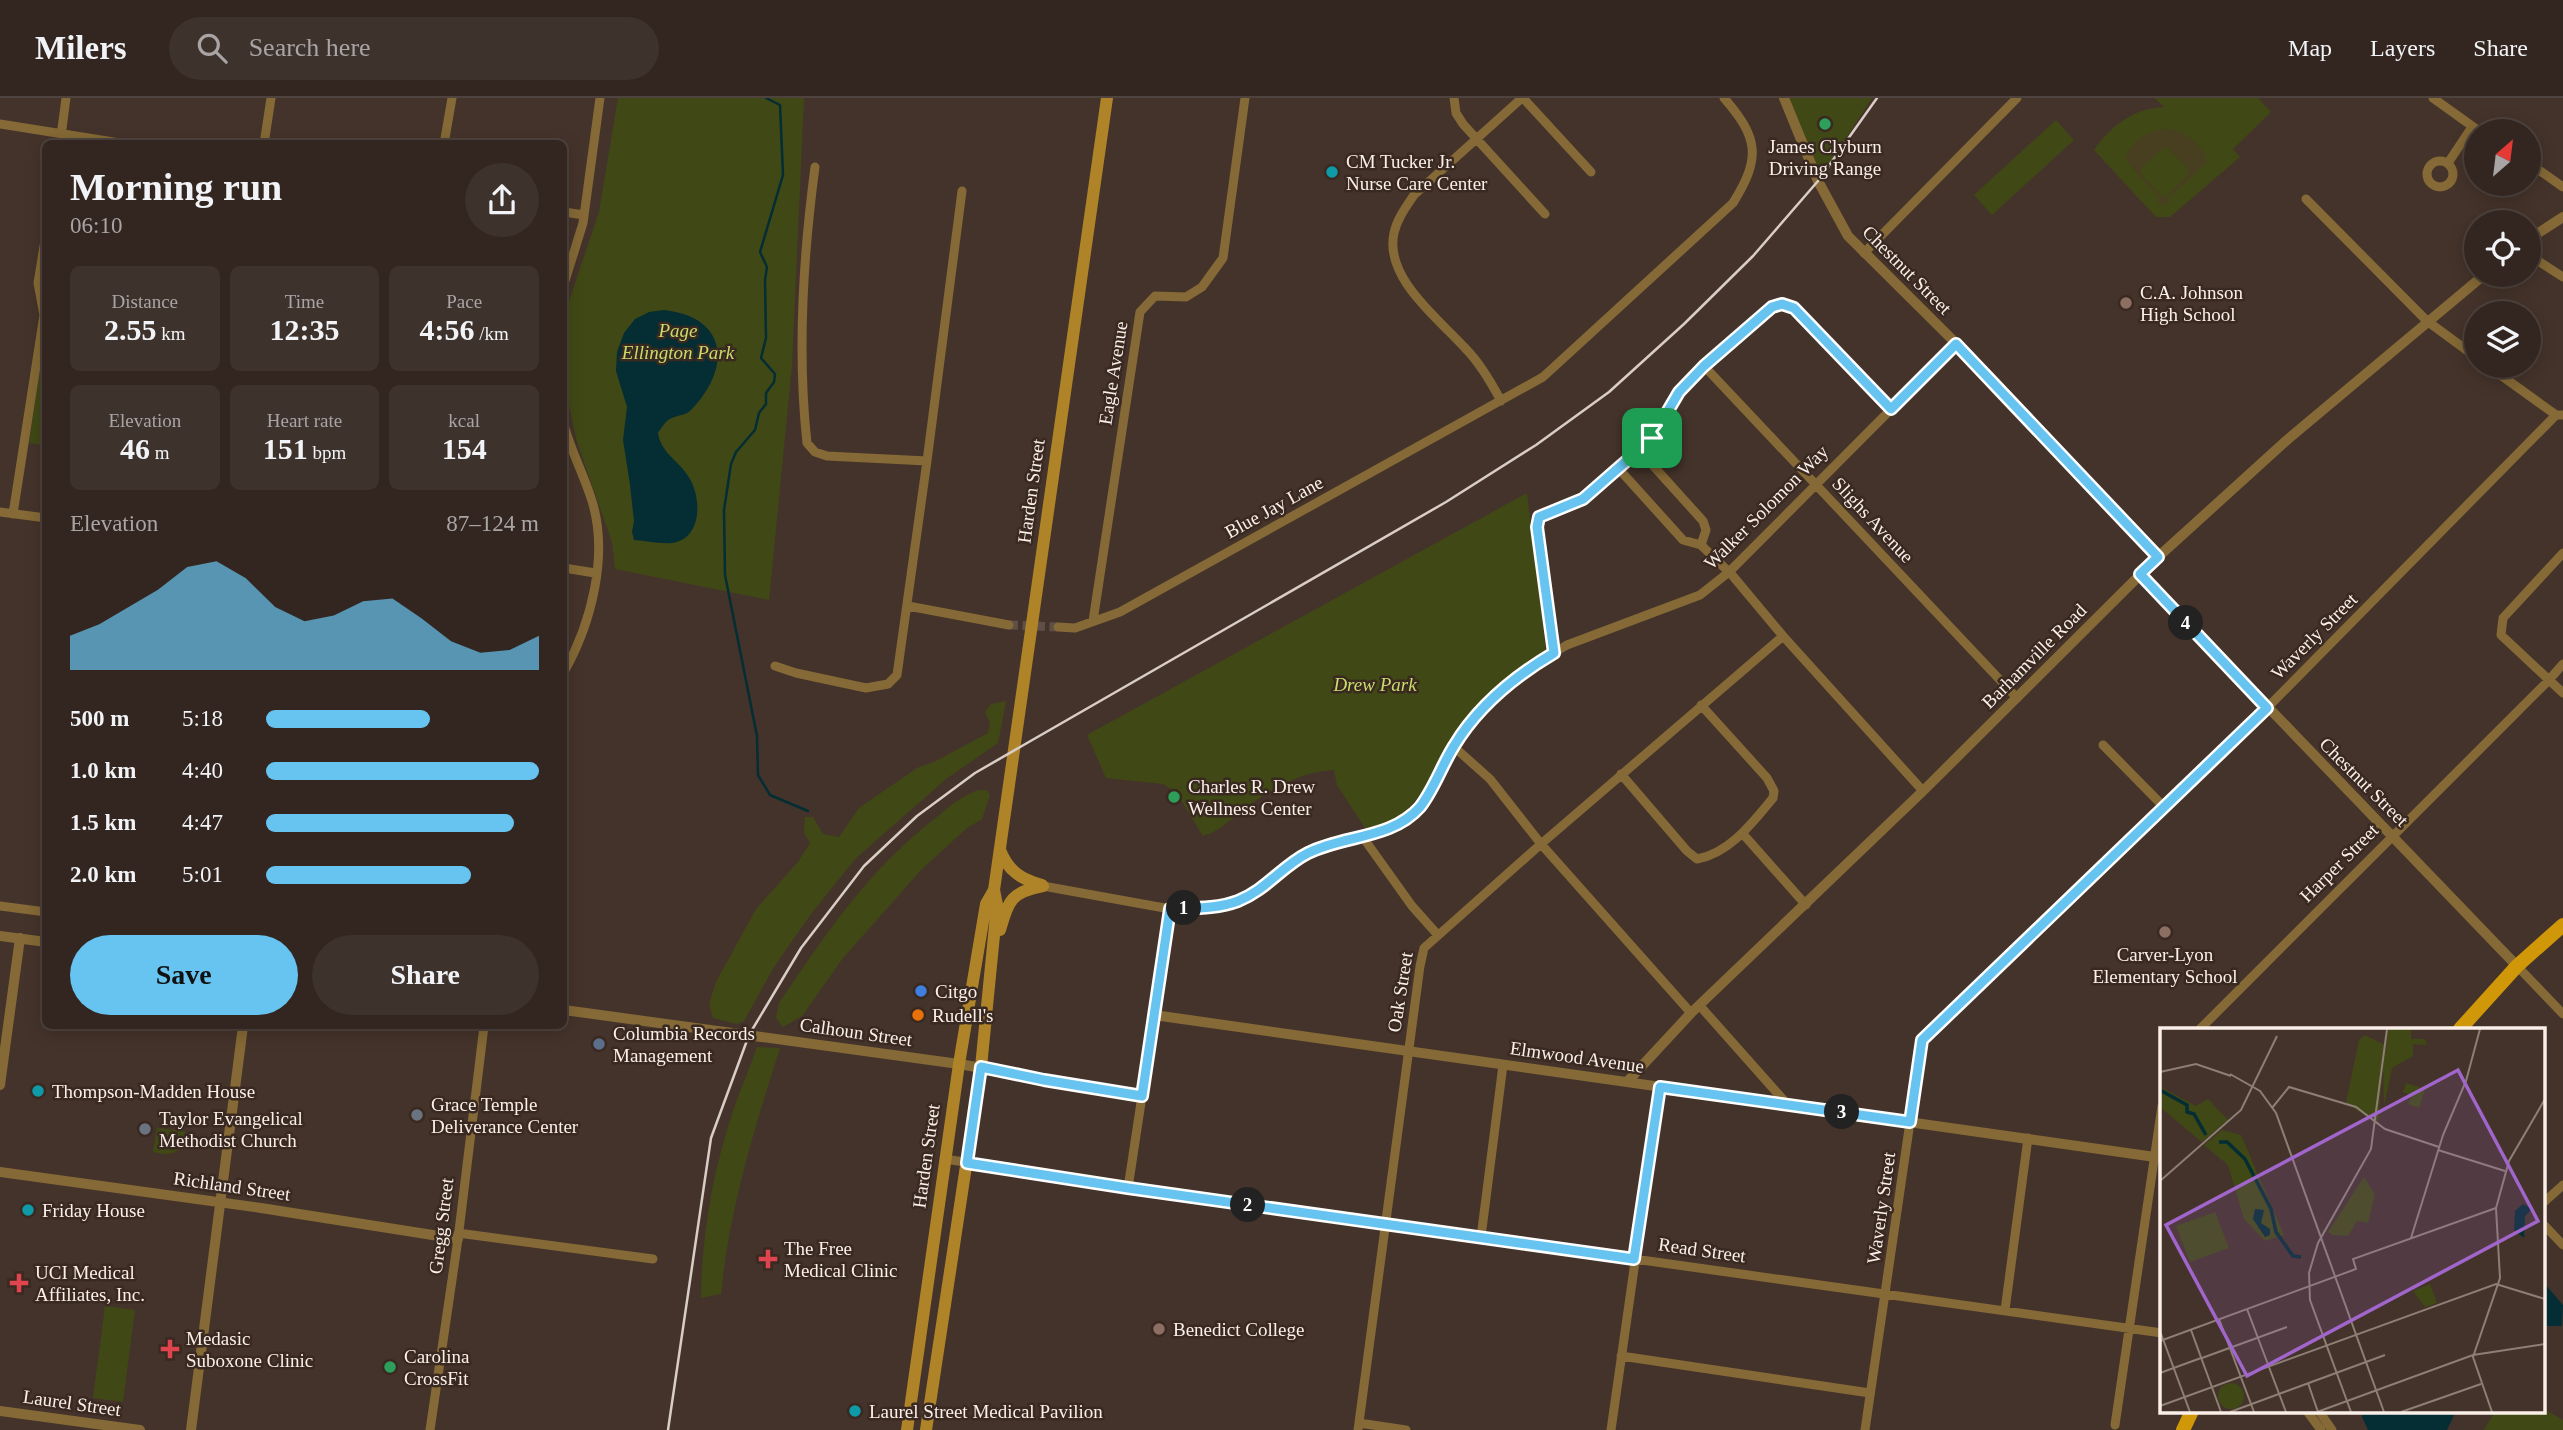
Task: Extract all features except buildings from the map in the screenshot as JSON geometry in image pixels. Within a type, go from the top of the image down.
[{"type":"main road","name":"Harden Street","points":[[907,1430],[959,1064],[986,904],[993,890],[1107,98]]},
{"type":"main road","points":[[999,849],[1012,872],[1043,886]]},
{"type":"main road","points":[[993,953],[1011,900],[1021,891],[1043,886]]},
{"type":"main road","name":"Harden Street","points":[[926,1430],[981,1067],[997,905],[993,890]]},
{"type":"main road","points":[[2461,1028],[2517,966],[2563,925]]},
{"type":"main road","points":[[2183,1430],[2192,1412]]},
{"type":"street","points":[[0,124],[61,139],[66,98]]},
{"type":"street","points":[[265,140],[271,98]]},
{"type":"street","points":[[445,140],[452,98]]},
{"type":"street","points":[[567,274],[584,215],[600,98]]},
{"type":"street","name":"Eagle Avenue","points":[[1093,621],[1140,312],[1155,296],[1186,298],[1202,287],[1223,258],[1245,98]]},
{"type":"street","points":[[1454,98],[1456,113],[1476,139],[1545,214]]},
{"type":"street","points":[[1502,401],[1467,349],[1422,304],[1401,273],[1395,257],[1394,235],[1400,215],[1414,195],[1523,98],[1591,172]]},
{"type":"street","name":"Blue Jay Lane","points":[[1058,627],[1075,628],[1120,612],[1543,377],[1733,203],[1752,168],[1752,147],[1743,120],[1724,98]]},
{"type":"street","name":"Chestnut Street","points":[[1784,98],[1818,181],[1841,226],[2158,557]]},
{"type":"street","points":[[1864,253],[2017,98]]},
{"type":"street","points":[[2433,98],[2464,120]]},
{"type":"street","points":[[2448,163],[2464,144]]},
{"type":"street","points":[[815,167],[808,222],[803,366],[807,443],[815,452],[827,456],[927,461]]},
{"type":"street","points":[[2541,171],[2563,187]]},
{"type":"street","points":[[775,666],[866,688],[888,684],[897,675],[962,191]]},
{"type":"street","points":[[2306,199],[2427,321],[2464,348]]},
{"type":"street","points":[[567,212],[584,215]]},
{"type":"street","points":[[2541,231],[2563,217]]},
{"type":"street","points":[[42,258],[38,283],[42,304]]},
{"type":"street","points":[[2541,263],[2563,278]]},
{"type":"street","name":"Barhamville Road","points":[[1627,1082],[1695,1010],[1923,791],[2158,557],[2238,484],[2469,287]]},
{"type":"street","points":[[1554,653],[1537,527],[1539,517],[1583,499],[1639,450],[1652,438],[1679,392],[1704,366],[1772,307],[1782,304],[1794,308],[1891,409]]},
{"type":"street","points":[[13,513],[42,328]]},
{"type":"street","name":"Walker Solomon Way","points":[[1043,886],[1170,909],[1207,908],[1235,902],[1257,892],[1286,866],[1308,852],[1384,831],[1419,807],[1453,746],[1473,719],[1501,690],[1532,666],[1567,645],[1700,595],[1729,572],[1956,344]]},
{"type":"street","name":"Slighs Avenue","points":[[1704,366],[2017,698]]},
{"type":"street","points":[[2505,378],[2559,415]]},
{"type":"street","name":"Waverly Street","points":[[1865,1430],[1922,1040],[2267,708],[2559,415]]},
{"type":"street","points":[[567,434],[594,511],[598,539],[587,622],[567,666]]},
{"type":"street","points":[[1639,450],[1703,521],[1706,530],[1700,545]]},
{"type":"street","points":[[1618,468],[1683,540],[1700,545],[1729,572],[1923,791]]},
{"type":"street","points":[[0,512],[42,518]]},
{"type":"street","points":[[2563,553],[2503,618],[2501,635],[2563,693]]},
{"type":"street","points":[[567,568],[595,573]]},
{"type":"street","name":"Chestnut Street","points":[[2140,574],[2563,1014]]},
{"type":"street","points":[[908,606],[1009,625]]},
{"type":"street","name":"Oak Street","points":[[1359,1427],[1424,948],[1621,774],[1783,636]]},
{"type":"street","name":"Harper Street","points":[[2201,1028],[2563,664]]},
{"type":"street","points":[[1621,774],[1687,851],[1697,859],[1710,857],[1742,834],[1773,798],[1774,791],[1767,778],[1701,705]]},
{"type":"street","points":[[2103,745],[2164,807]]},
{"type":"street","points":[[1453,746],[1490,779],[1541,844],[1695,1010],[1787,1104]]},
{"type":"street","points":[[1742,834],[1806,905]]},
{"type":"street","points":[[1362,836],[1412,906],[1437,934]]},
{"type":"street","points":[[0,906],[42,911]]},
{"type":"street","points":[[1128,1188],[1170,909]]},
{"type":"street","points":[[0,936],[42,941]]},
{"type":"street","points":[[0,1085],[19,938]]},
{"type":"street","name":"Calhoun Street","points":[[567,1010],[981,1067],[1142,1096]]},
{"type":"street","name":"Elmwood Avenue","points":[[1154,1015],[2158,1157]]},
{"type":"street","points":[[191,1430],[243,1029]]},
{"type":"street","name":"Gregg Street","points":[[430,1430],[484,1029]]},
{"type":"street","points":[[1481,1237],[1503,1065]]},
{"type":"street","points":[[1611,1430],[1660,1087]]},
{"type":"street","points":[[2115,1425],[2160,1132]]},
{"type":"street","points":[[2005,1310],[2028,1139]]},
{"type":"street","name":"Read Street","points":[[945,1159],[1128,1188],[2160,1333]]},
{"type":"street","name":"Richland Street","points":[[0,1172],[458,1236],[653,1259]]},
{"type":"street","points":[[2546,1200],[2563,1185]]},
{"type":"street","points":[[2546,1227],[2563,1245]]},
{"type":"street","points":[[1621,1356],[1870,1393]]},
{"type":"street","name":"Laurel Street","points":[[0,1411],[140,1430]]},
{"type":"street","points":[[2308,1412],[2321,1430]]},
{"type":"street","points":[[2320,1412],[2332,1430]]},
{"type":"street","points":[[1359,1427],[1406,1430]]},
{"type":"green space","name":"Page Ellington Park","points":[[618,98],[804,98],[792,365],[769,600],[615,569],[612,542],[577,442],[567,397],[567,307],[599,212]]},
{"type":"green space","name":"James Clyburn Driving Range","points":[[1784,98],[1872,98],[1818,181]]},
{"type":"green space","points":[[2155,98],[2258,98],[2271,112],[2233,149],[2240,157],[2170,217],[2156,217],[2094,150],[2108,133],[2124,120],[2143,111],[2164,107]]},
{"type":"green space","points":[[2056,120],[2074,140],[1992,215],[1974,195]]},
{"type":"green space","points":[[42,357],[42,445],[29,443]]},
{"type":"green space","name":"Drew Park","points":[[1527,493],[1546,651],[1522,667],[1479,705],[1450,742],[1424,790],[1401,814],[1385,823],[1365,828],[1337,785],[1334,770],[1322,771],[1275,789],[1220,828],[1203,836],[1176,792],[1163,784],[1106,778],[1087,735]]},
{"type":"green space","points":[[1006,701],[998,743],[946,779],[855,859],[811,914],[774,967],[744,1021],[737,1024],[713,1018],[709,1004],[716,982],[756,909],[798,862],[810,843],[804,833],[805,817],[813,817],[823,834],[839,837],[859,808],[917,768],[936,761],[988,733],[990,723],[985,712],[991,704]]},
{"type":"green space","points":[[978,790],[987,790],[990,795],[982,819],[967,828],[921,870],[843,958],[802,1016],[783,1027],[776,1018],[779,1003],[851,903],[913,837],[957,801]]},
{"type":"green space","points":[[757,1047],[780,1048],[736,1201],[721,1294],[701,1298],[706,1225],[720,1155]]},
{"type":"green space","points":[[157,1128],[185,1131],[182,1144],[176,1152],[153,1152]]},
{"type":"green space","points":[[105,1306],[135,1310],[123,1402],[93,1398]]},
{"type":"green space","points":[[2546,1410],[2563,1420],[2563,1430],[2484,1430],[2494,1412]]},
{"type":"sand","points":[[2163,129],[2185,134],[2201,149],[2207,163],[2168,198],[2167,204],[2162,205],[2158,202],[2159,197],[2125,160],[2134,143]],"holes":[[[2168,148],[2188,169],[2188,175],[2166,196],[2161,195],[2141,173],[2142,168],[2162,149]]]},
{"type":"water","points":[[664,310],[685,315],[701,323],[711,334],[717,347],[713,378],[704,394],[691,410],[668,420],[658,433],[666,451],[693,484],[696,494],[697,516],[690,534],[672,543],[634,540],[623,440],[627,407],[616,371],[617,352],[624,333],[635,319],[649,312]]},
{"type":"water","points":[[2546,1285],[2563,1305],[2562,1326],[2546,1326]]},
{"type":"water","points":[[2363,1412],[2456,1412],[2447,1430],[2368,1430],[2362,1417]]},
{"type":"waterway","points":[[766,98],[780,105],[783,175],[760,252],[767,267],[766,338],[761,358],[775,374],[755,430],[736,452],[731,464],[724,510],[725,575],[757,736],[758,775],[770,795],[808,811]]},
{"type":"tunnel","points":[[1009,625],[1058,627]]},
{"type":"railway","points":[[668,1430],[711,1138],[749,1035],[801,948],[864,866],[917,816],[975,773],[1446,502],[1536,445],[1609,392],[1753,256],[1818,181],[1877,98]]},
{"type":"place","name":"James Clyburn Driving Range","points":[[1825,124]]},
{"type":"place","name":"CM Tucker Jr. Nurse Care Center","points":[[1332,172]]},
{"type":"place","name":"C.A. Johnson High School","points":[[2126,303]]},
{"type":"place","name":"Charles R. Drew Wellness Center","points":[[1174,797]]},
{"type":"place","name":"Carver-Lyon Elementary School","points":[[2165,932]]},
{"type":"place","name":"Citgo","points":[[921,991]]},
{"type":"place","name":"Rudell's","points":[[918,1015]]},
{"type":"place","name":"Columbia Records Management","points":[[599,1044]]},
{"type":"place","name":"Thompson-Madden House","points":[[38,1091]]},
{"type":"place","name":"Grace Temple Deliverance Center","points":[[417,1115]]},
{"type":"place","name":"Taylor Evangelical Methodist Church","points":[[145,1129]]},
{"type":"place","name":"Friday House","points":[[28,1210]]},
{"type":"place","name":"The Free Medical Clinic","points":[[768,1259]]},
{"type":"place","name":"UCI Medical Affiliates, Inc.","points":[[19,1283]]},
{"type":"place","name":"Benedict College","points":[[1159,1329]]},
{"type":"place","name":"Medasic Suboxone Clinic","points":[[170,1349]]},
{"type":"place","name":"Carolina CrossFit","points":[[390,1367]]},
{"type":"place","name":"Laurel Street Medical Pavilion","points":[[855,1411]]},
{"type":"route","points":[[1782,304],[1794,308],[1891,409],[1956,344],[2158,557],[2140,574],[2267,708],[1922,1040],[1910,1122],[1660,1087],[1634,1259],[967,1163],[981,1067],[1142,1096],[1170,909],[1207,908],[1235,902],[1257,892],[1286,866],[1308,852],[1384,831],[1419,807],[1453,746],[1473,719],[1501,690],[1554,653],[1537,527],[1539,517],[1583,499],[1652,438],[1679,392],[1704,366],[1772,307],[1782,304]]}]
